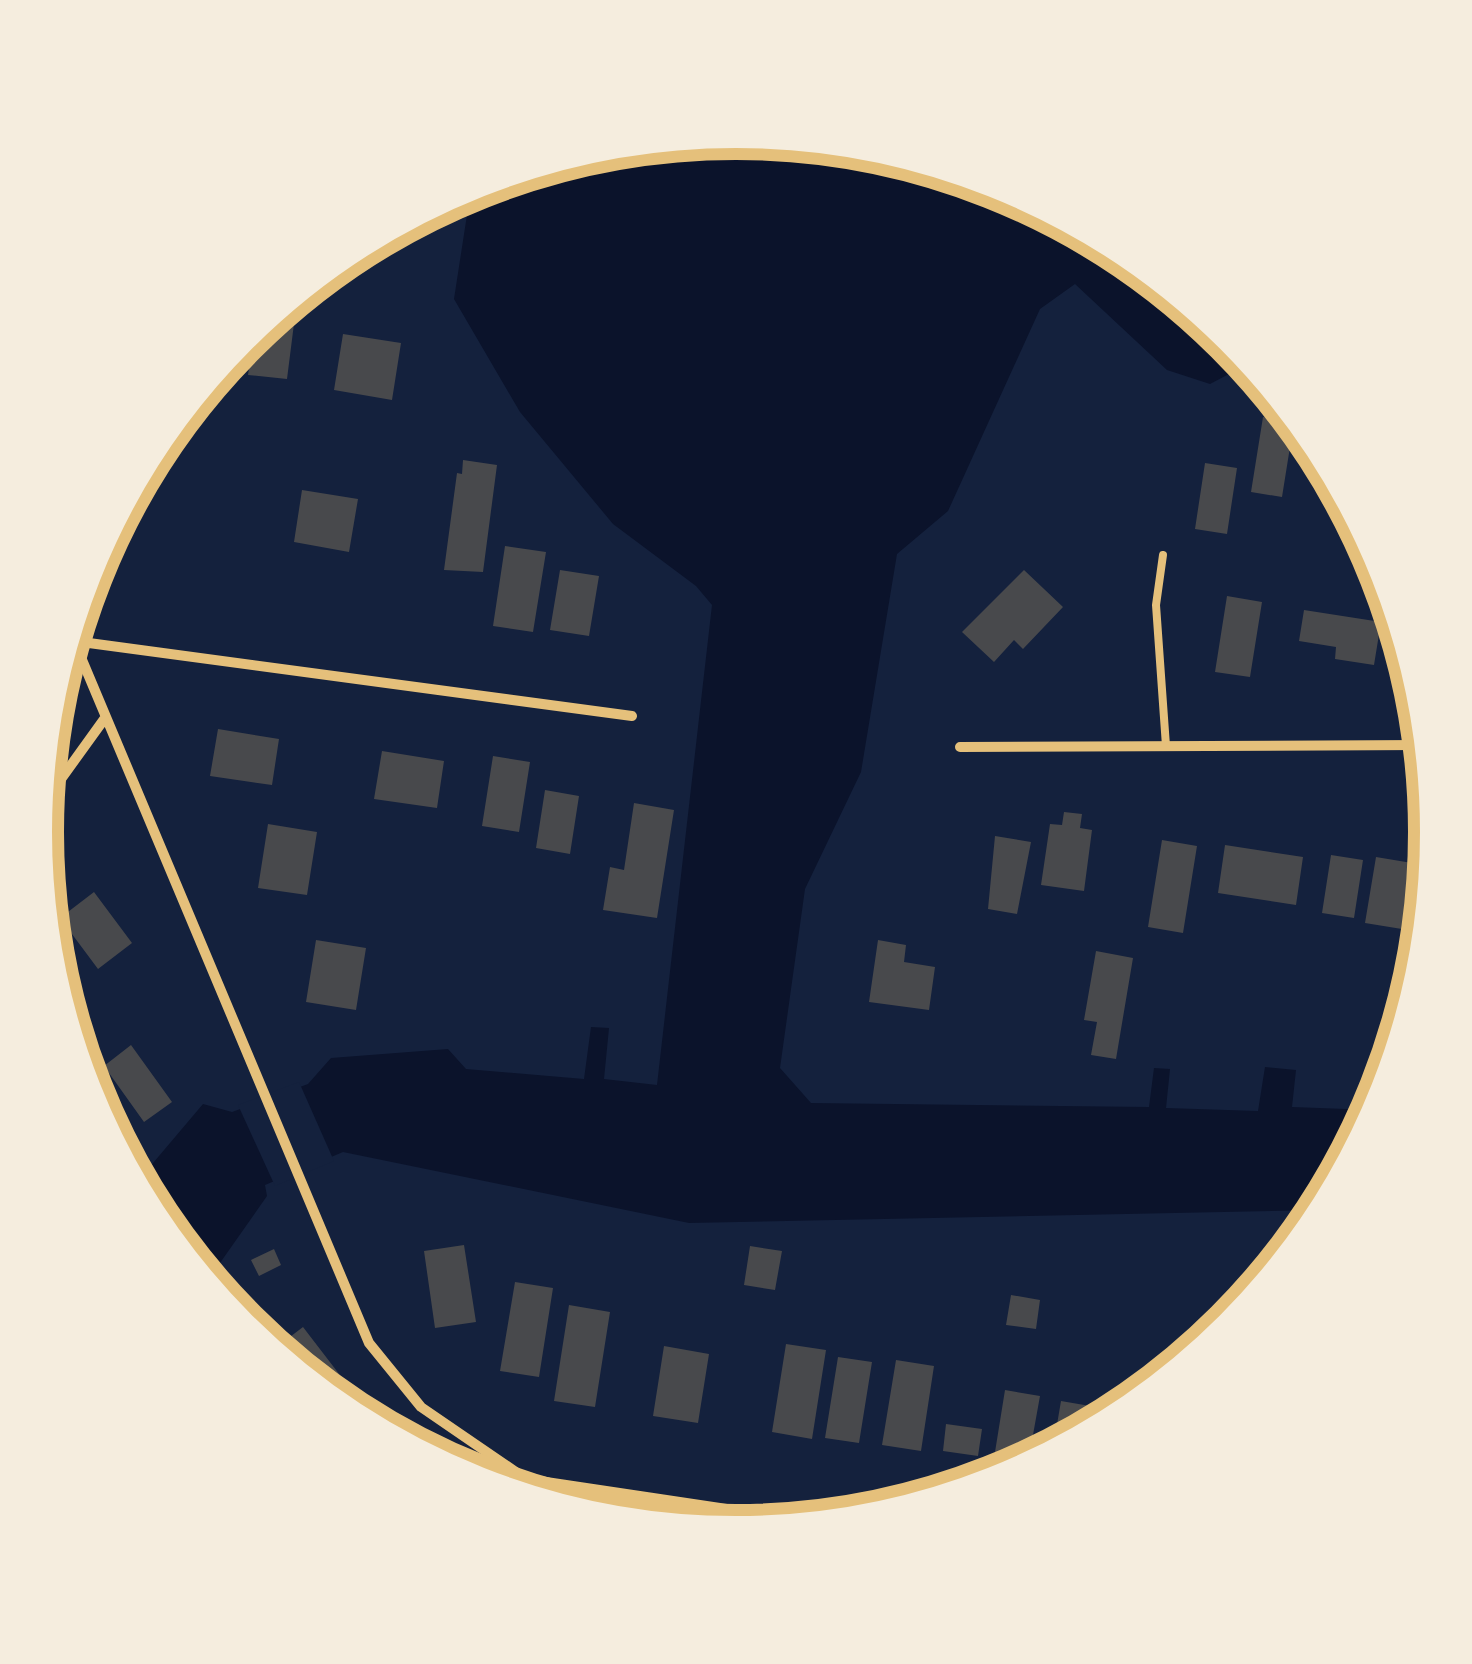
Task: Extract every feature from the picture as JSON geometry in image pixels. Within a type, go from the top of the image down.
[{"type":"street","points":[[86,640],[632,716]]},
{"type":"street","points":[[81,657],[369,1343],[421,1407],[519,1474]]},
{"type":"street","points":[[60,781],[106,718]]},
{"type":"street","points":[[960,746],[1409,745]]},
{"type":"street","points":[[542,1481],[734,1510]]},
{"type":"lane","points":[[1163,556],[1156,605],[1166,746]]},
{"type":"water","points":[[780,155],[825,159],[912,177],[1036,223],[1113,268],[1216,352],[1234,372],[1210,384],[1167,370],[1075,284],[1040,309],[948,511],[897,554],[861,772],[805,889],[780,1068],[811,1103],[1149,1107],[1154,1068],[1170,1069],[1166,1108],[1258,1111],[1265,1067],[1296,1070],[1292,1107],[1355,1109],[1299,1210],[689,1223],[343,1152],[265,1185],[267,1196],[217,1268],[147,1170],[203,1104],[232,1112],[308,1084],[331,1058],[448,1049],[466,1069],[584,1079],[591,1027],[609,1028],[604,1079],[657,1085],[712,605],[696,586],[613,524],[520,412],[454,299],[468,209],[476,205],[560,177],[647,159]]},
{"type":"pier","points":[[299,1082],[334,1161],[275,1186],[238,1105]]},
{"type":"building","points":[[295,317],[287,379],[248,375],[250,358]]},
{"type":"building","points":[[343,334],[401,343],[392,400],[334,390]]},
{"type":"building","points":[[1263,417],[1274,419],[1291,442],[1282,497],[1251,492]]},
{"type":"building","points":[[463,460],[497,465],[483,572],[444,570],[457,473],[462,474]]},
{"type":"building","points":[[1205,463],[1237,468],[1227,534],[1195,529]]},
{"type":"building","points":[[302,490],[358,499],[349,552],[294,542]]},
{"type":"building","points":[[505,546],[546,552],[533,632],[493,626]]},
{"type":"building","points":[[560,570],[599,576],[589,636],[550,630]]},
{"type":"building","points":[[1024,570],[1063,607],[1023,649],[1014,640],[994,662],[962,632]]},
{"type":"building","points":[[1227,596],[1262,602],[1250,677],[1215,672]]},
{"type":"building","points":[[1304,610],[1381,623],[1374,665],[1335,659],[1336,647],[1299,641]]},
{"type":"building","points":[[218,729],[279,739],[272,785],[210,776]]},
{"type":"building","points":[[382,751],[444,761],[437,808],[374,799]]},
{"type":"building","points":[[493,756],[530,762],[519,832],[482,826]]},
{"type":"building","points":[[545,790],[579,796],[570,854],[536,848]]},
{"type":"building","points":[[634,803],[674,810],[657,918],[603,910],[610,867],[624,870]]},
{"type":"building","points":[[1064,812],[1082,814],[1080,828],[1092,830],[1084,891],[1041,885],[1050,824],[1062,825]]},
{"type":"building","points":[[268,824],[317,832],[307,895],[258,888]]},
{"type":"building","points":[[995,836],[1031,842],[1017,914],[988,909]]},
{"type":"building","points":[[1162,840],[1197,846],[1183,933],[1148,927]]},
{"type":"building","points":[[1225,845],[1303,857],[1296,905],[1218,893]]},
{"type":"building","points":[[1331,855],[1363,860],[1354,918],[1322,913]]},
{"type":"building","points":[[1376,857],[1413,863],[1407,930],[1365,923]]},
{"type":"building","points":[[94,892],[132,943],[98,969],[63,916]]},
{"type":"building","points":[[316,940],[366,948],[356,1010],[306,1002]]},
{"type":"building","points":[[878,940],[906,945],[904,962],[935,967],[929,1010],[869,1002]]},
{"type":"building","points":[[1096,951],[1133,958],[1116,1059],[1091,1055],[1097,1022],[1084,1020]]},
{"type":"building","points":[[131,1045],[172,1102],[144,1122],[104,1066]]},
{"type":"building","points":[[464,1245],[476,1322],[435,1328],[424,1251]]},
{"type":"building","points":[[750,1246],[782,1251],[775,1290],[744,1285]]},
{"type":"building","points":[[274,1249],[281,1265],[259,1276],[251,1260]]},
{"type":"building","points":[[515,1282],[553,1288],[539,1377],[500,1371]]},
{"type":"building","points":[[1011,1295],[1040,1300],[1036,1329],[1006,1325]]},
{"type":"building","points":[[569,1305],[610,1312],[595,1407],[554,1401]]},
{"type":"building","points":[[303,1327],[346,1383],[323,1370],[286,1340]]},
{"type":"building","points":[[786,1344],[826,1350],[812,1439],[772,1432]]},
{"type":"building","points":[[664,1346],[709,1354],[698,1423],[653,1416]]},
{"type":"building","points":[[838,1357],[872,1362],[859,1443],[825,1438]]},
{"type":"building","points":[[896,1360],[934,1366],[921,1451],[882,1445]]},
{"type":"building","points":[[1005,1390],[1040,1396],[1032,1443],[1007,1454],[995,1452]]},
{"type":"building","points":[[1061,1401],[1096,1407],[1075,1420],[1056,1430]]},
{"type":"building","points":[[946,1424],[982,1429],[978,1456],[943,1451]]}]
